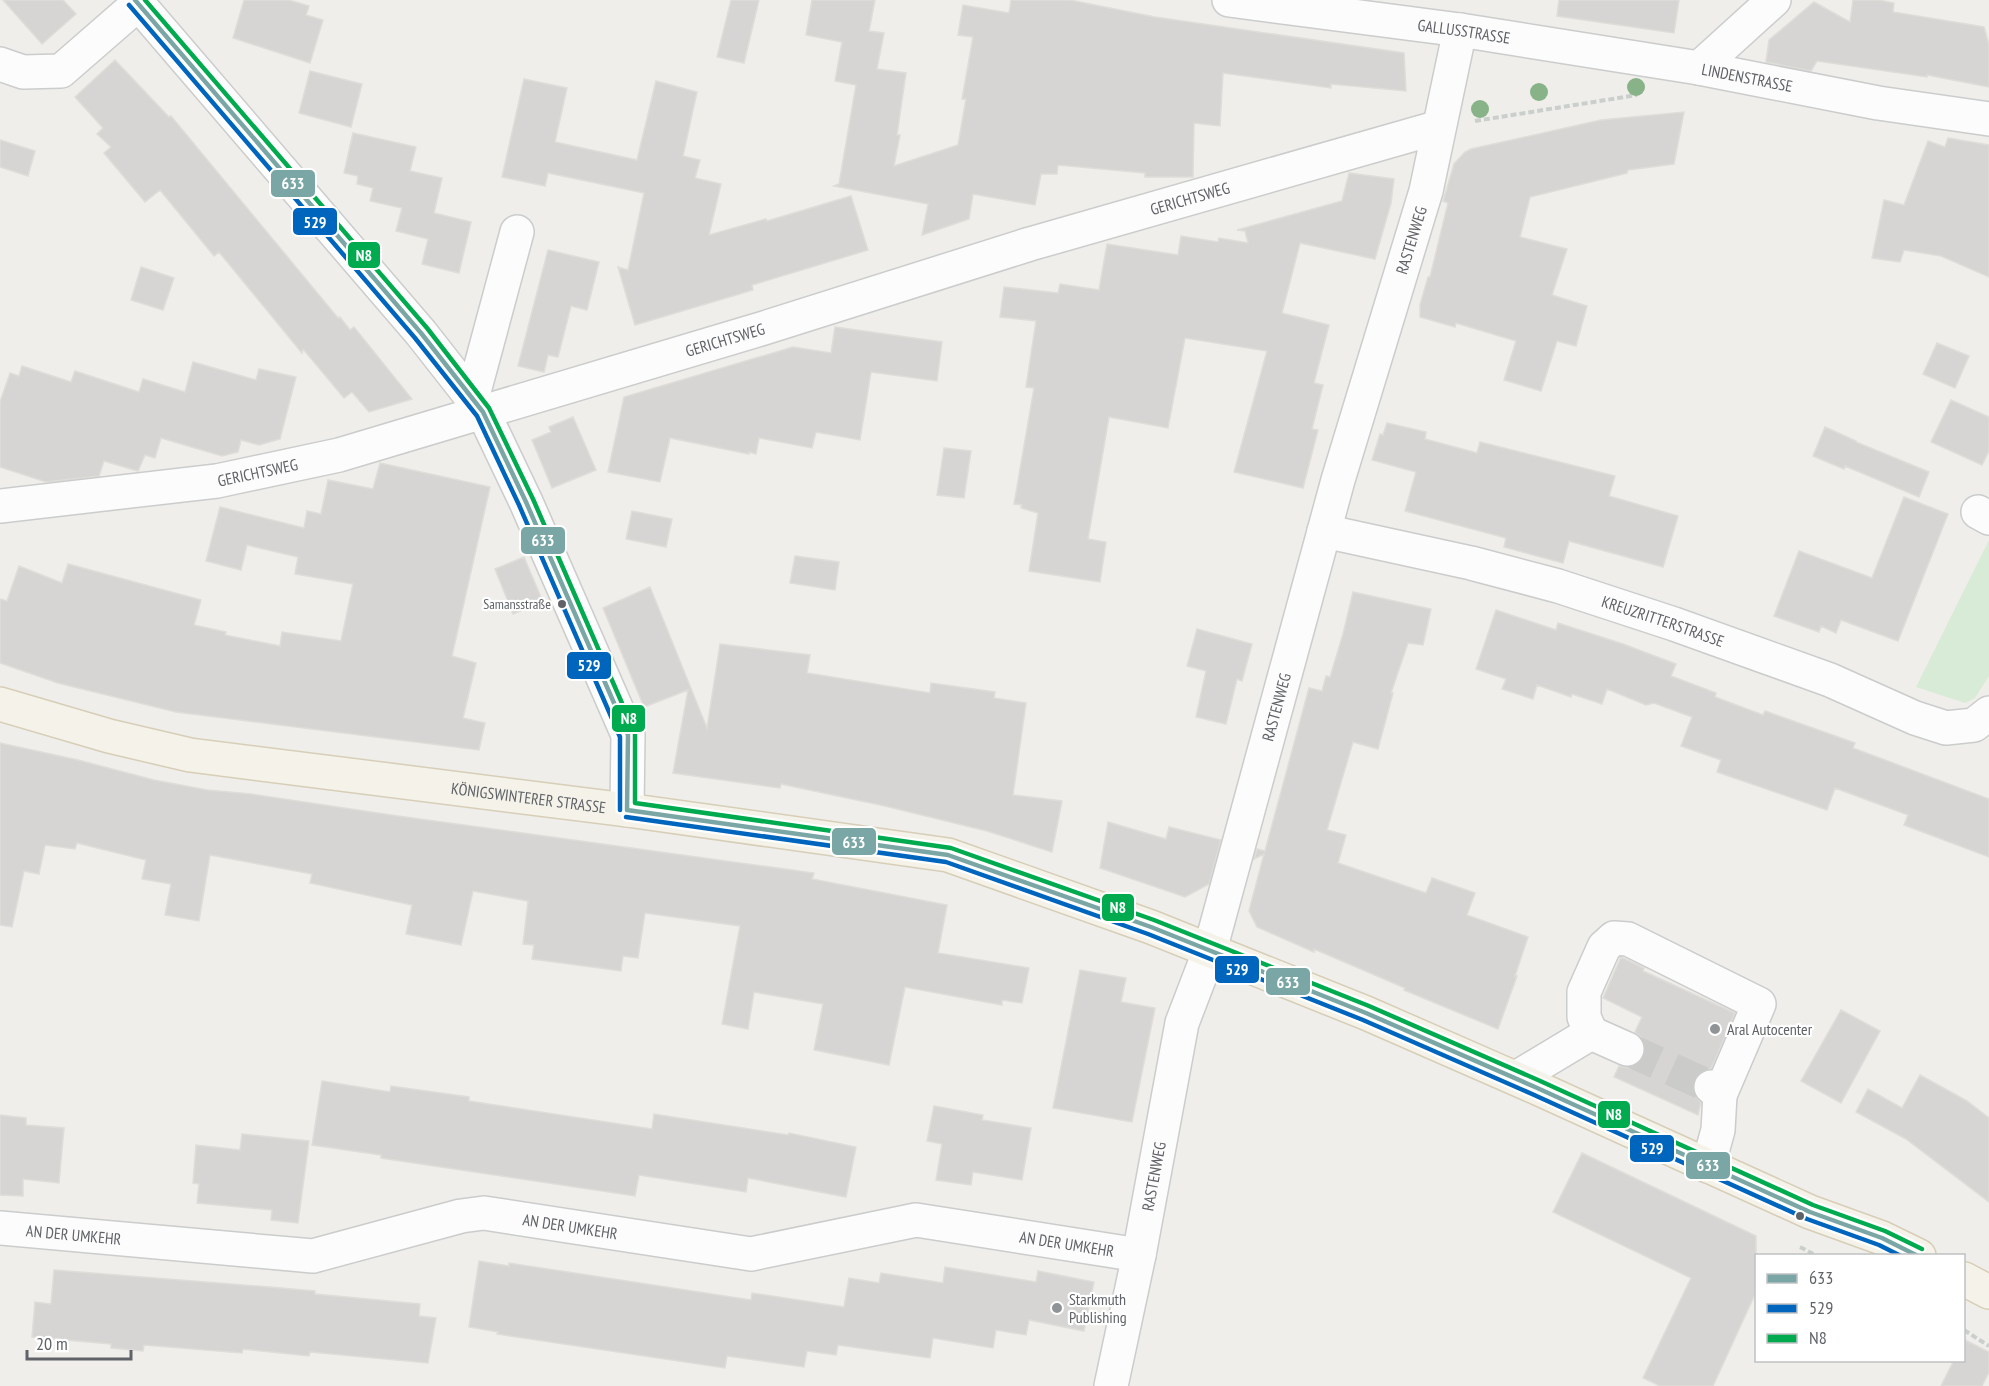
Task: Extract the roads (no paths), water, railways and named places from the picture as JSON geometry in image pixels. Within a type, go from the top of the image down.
[{"type":"main road","name":"KÖNIGSWINTERER STRASSE","points":[[0,704],[109,736],[190,755],[627,810],[948,855],[1151,927],[1366,1013],[1516,1078],[1810,1212],[1882,1238],[1915,1254]]},
{"type":"main road","points":[[1965,1280],[1989,1292]]},
{"type":"street","name":"GALLUSSTRASSE","points":[[1228,0],[1460,30],[1699,68]]},
{"type":"street","points":[[1699,68],[1774,0]]},
{"type":"street","points":[[0,64],[24,72],[61,71],[136,2],[421,333],[477,406],[526,501],[628,735],[627,810]]},
{"type":"street","name":"RASTENWEG","points":[[1111,1386],[1139,1255],[1182,1023],[1210,950],[1338,480],[1426,191],[1460,30]]},
{"type":"street","name":"LINDENSTRASSE","points":[[1699,68],[1878,103],[1989,119]]},
{"type":"street","name":"GERICHTSWEG","points":[[0,506],[217,481],[339,455],[477,406],[764,328],[1030,244],[1439,127]]},
{"type":"street","points":[[477,406],[517,232]]},
{"type":"street","name":"KREUZRITTERSTRASSE","points":[[1324,531],[1471,563],[1558,586],[1674,624],[1830,680],[1915,718],[1946,728],[1974,725],[1989,713]]},
{"type":"street","points":[[1627,1049],[1591,1033],[1584,1017],[1584,992],[1604,947],[1614,938],[1628,939],[1759,1004],[1716,1091],[1718,1130],[1708,1166]]},
{"type":"street","points":[[1516,1078],[1591,1033]]},
{"type":"street","name":"AN DER UMKEHR","points":[[0,1228],[314,1256],[462,1216],[484,1213],[751,1254],[916,1220],[1139,1255]]},
{"type":"tunnel","points":[[1627,1049],[1711,1087]]},
{"type":"place","name":"Samansstraße","points":[[562,604]]},
{"type":"place","name":"Aral Autocenter","points":[[1715,1029]]},
{"type":"place","name":"Starkmuth Publishing","points":[[1057,1308]]}]
